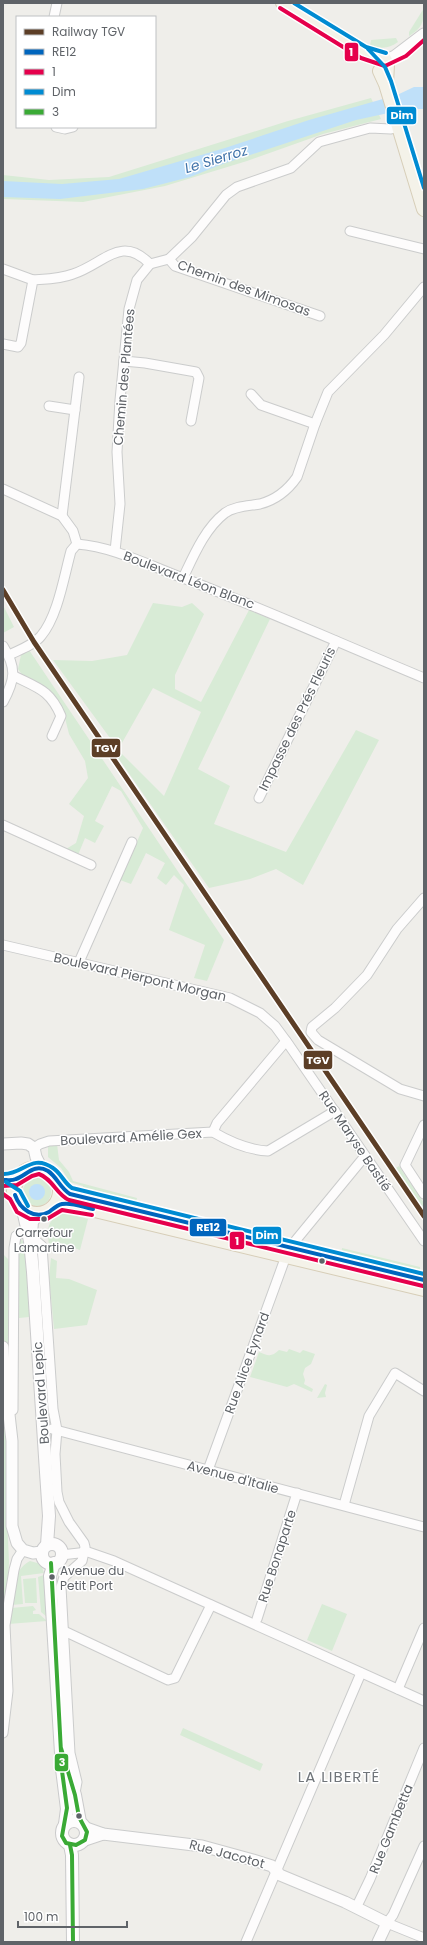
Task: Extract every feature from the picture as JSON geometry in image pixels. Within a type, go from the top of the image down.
[{"type":"main road","points":[[283,3],[382,67],[397,123],[424,209]]},
{"type":"main road","points":[[53,1208],[59,1199],[60,1188],[54,1176],[36,1161],[18,1178],[15,1184],[14,1195],[29,1225],[45,1213],[61,1204],[74,1205],[424,1280]]},
{"type":"main road","points":[[3,1180],[18,1178]]},
{"type":"main road","points":[[3,1187],[14,1195]]},
{"type":"main road","points":[[60,1188],[70,1194],[424,1289]]},
{"type":"main road","name":"Boulevard Lepic","points":[[29,1225],[42,1426],[45,1552],[50,1576],[61,1748]]},
{"type":"main road","points":[[61,1748],[75,1795],[80,1836],[73,1876],[73,1942]]},
{"type":"main road","points":[[61,1748],[67,1809],[62,1836],[80,1836]]},
{"type":"main road","points":[[65,1824],[72,1821],[80,1836]]},
{"type":"street","points":[[54,16],[57,3]]},
{"type":"street","points":[[382,67],[424,34]]},
{"type":"street","points":[[3,269],[33,280],[73,275],[121,251],[132,251],[137,253],[150,264],[169,259],[192,236],[226,195],[237,187],[291,168],[319,142],[370,128],[391,130],[397,123]]},
{"type":"street","points":[[350,231],[424,249]]},
{"type":"street","name":"Chemin des Mimosas","points":[[169,259],[175,266],[320,316]]},
{"type":"street","name":"Chemin des Plantées","points":[[115,551],[120,504],[117,452],[124,361],[131,302],[137,280],[150,264]]},
{"type":"street","points":[[3,344],[18,347],[21,343],[33,280]]},
{"type":"street","points":[[183,578],[206,536],[225,513],[232,509],[270,500],[292,484],[297,477],[315,424],[328,392],[384,334],[424,287]]},
{"type":"street","points":[[124,361],[196,372],[199,378],[191,421]]},
{"type":"street","points":[[62,516],[79,377]]},
{"type":"street","points":[[251,394],[261,405],[315,424]]},
{"type":"street","points":[[49,406],[75,410]]},
{"type":"street","points":[[3,489],[62,516],[73,531],[77,544],[71,551],[53,614],[46,629],[40,637],[9,655]]},
{"type":"street","name":"Boulevard Léon Blanc","points":[[77,544],[115,551],[236,598],[424,678]]},
{"type":"street","name":"Impasse des Prés Fleuris","points":[[259,798],[336,641]]},
{"type":"street","points":[[3,646],[9,655],[14,676],[11,687],[3,702]]},
{"type":"street","points":[[14,676],[46,692],[56,703],[61,716],[52,736]]},
{"type":"street","points":[[3,825],[91,865]]},
{"type":"street","points":[[78,962],[132,842]]},
{"type":"street","points":[[424,898],[398,929],[366,975],[335,1008],[312,1027],[311,1032],[318,1040],[400,1089],[424,1096]]},
{"type":"street","name":"Boulevard Pierpont Morgan","points":[[3,945],[230,998],[260,1013],[275,1026],[286,1041]]},
{"type":"street","points":[[213,1132],[217,1123],[286,1041]]},
{"type":"street","name":"Rue Maryse Bastié","points":[[286,1041],[424,1241]]},
{"type":"street","name":"Boulevard Amélie Gex","points":[[36,1161],[40,1144],[49,1141],[213,1132],[230,1142],[268,1151],[335,1111]]},
{"type":"street","points":[[424,1125],[405,1165],[424,1194]]},
{"type":"street","points":[[3,1144],[28,1144],[36,1161]]},
{"type":"street","name":"Rue Alice Eynard","points":[[208,1470],[289,1252],[300,1235],[365,1156]]},
{"type":"street","points":[[29,1225],[16,1236],[14,1248],[11,1429],[12,1526],[14,1534],[45,1552]]},
{"type":"street","name":"Boulevard Lepic","points":[[29,1225],[42,1246],[52,1402],[57,1430],[55,1454],[57,1492],[69,1522],[84,1543],[86,1552]]},
{"type":"street","points":[[3,1347],[6,1392],[11,1429]]},
{"type":"street","points":[[344,1505],[369,1416],[395,1373],[424,1391]]},
{"type":"street","name":"Avenue d'Italie","points":[[42,1426],[424,1527]]},
{"type":"street","name":"Rue Bonaparte","points":[[257,1619],[297,1493]]},
{"type":"street","points":[[3,1733],[8,1691],[5,1625],[15,1565],[45,1552],[86,1552],[114,1561],[424,1701]]},
{"type":"street","points":[[75,1795],[77,1782],[70,1753],[62,1587],[64,1577],[82,1561],[86,1552]]},
{"type":"street","points":[[64,1631],[168,1680],[172,1680],[175,1678],[212,1605]]},
{"type":"street","points":[[398,1689],[424,1628]]},
{"type":"street","points":[[246,1942],[361,1673]]},
{"type":"street","name":"Rue Gambetta","points":[[356,1908],[370,1879],[424,1748]]},
{"type":"street","name":"Rue Jacotot","points":[[80,1836],[104,1834],[202,1846],[253,1860],[272,1866],[280,1875],[424,1938]]},
{"type":"street","points":[[378,1942],[387,1923],[393,1915],[424,1846]]},
{"type":"green space","points":[[424,8],[421,24],[417,30],[409,36],[409,32]]},
{"type":"green space","points":[[396,38],[398,42],[388,47],[381,48],[370,45],[371,40]]},
{"type":"green space","points":[[371,98],[381,119],[323,134],[247,161],[165,186],[83,202],[3,199],[3,175],[49,180],[109,177],[288,121]]},
{"type":"green space","points":[[153,603],[182,607],[192,603],[204,614],[175,675],[175,689],[201,702],[249,610],[270,619],[198,769],[230,786],[214,824],[286,852],[356,730],[379,740],[303,885],[276,869],[250,879],[209,888],[116,755],[118,749],[53,660],[92,661],[127,655]],"holes":[[[153,688],[201,712],[164,796],[118,750]]]},
{"type":"green space","points":[[3,605],[14,627],[3,633]]},
{"type":"green space","points":[[29,650],[224,940],[207,981],[194,978],[205,945],[169,930],[184,885],[174,875],[166,885],[157,878],[165,863],[146,853],[131,884],[120,880],[143,828],[121,791],[112,786],[95,821],[104,826],[95,843],[85,838],[78,855],[66,849],[76,843],[84,816],[69,804],[88,778],[85,761],[69,734],[64,714],[23,676],[18,669],[21,655]]},
{"type":"green space","points":[[48,1144],[57,1144],[59,1160],[69,1172],[73,1181],[137,1198],[135,1205],[83,1191],[83,1186],[70,1182],[61,1168],[48,1157]]},
{"type":"green space","points":[[399,1166],[424,1203],[424,1209],[396,1168]]},
{"type":"green space","points":[[37,1178],[47,1182],[51,1192],[47,1202],[37,1206],[27,1202],[23,1192],[27,1182]]},
{"type":"green space","points":[[63,1212],[88,1219],[80,1250],[60,1243],[49,1246],[48,1230],[50,1222]]},
{"type":"green space","points":[[21,1239],[24,1243],[26,1251],[29,1288],[29,1317],[19,1318],[19,1244]]},
{"type":"green space","points":[[342,1248],[420,1267],[420,1275],[341,1256]]},
{"type":"green space","points":[[3,1254],[8,1259],[12,1295],[7,1516],[9,1562],[3,1663]]},
{"type":"green space","points":[[51,1258],[57,1261],[56,1278],[69,1279],[97,1290],[87,1325],[54,1329],[49,1277]]},
{"type":"green space","points":[[289,1349],[300,1353],[303,1350],[315,1354],[311,1364],[305,1368],[303,1374],[305,1380],[304,1384],[313,1389],[312,1392],[294,1384],[287,1387],[250,1377],[259,1352],[270,1355],[279,1350],[287,1352]]},
{"type":"green space","points":[[325,1384],[327,1385],[325,1393],[326,1397],[317,1398]]},
{"type":"green space","points":[[30,1561],[41,1564],[44,1573],[21,1576],[23,1604],[11,1605],[17,1574],[24,1565]]},
{"type":"green space","points":[[44,1575],[47,1617],[41,1612],[38,1577]]},
{"type":"green space","points":[[36,1578],[37,1603],[25,1603],[23,1579]]},
{"type":"green space","points":[[322,1604],[347,1614],[332,1651],[307,1640]]},
{"type":"green space","points":[[33,1606],[36,1610],[33,1611],[33,1614],[39,1614],[47,1621],[8,1624],[11,1608]]},
{"type":"green space","points":[[183,1728],[263,1764],[260,1771],[180,1735]]},
{"type":"water","name":"Le Sierroz","points":[[414,87],[424,87],[424,109],[407,109],[356,120],[220,165],[190,177],[143,189],[60,199],[3,197],[3,181],[62,184],[119,179],[225,148],[309,120],[397,95]]},
{"type":"water","points":[[37,1184],[43,1186],[45,1192],[43,1198],[37,1200],[31,1198],[29,1192],[31,1186]]},
{"type":"rail line","name":"TGV","points":[[3,590],[34,642],[424,1216]]},
{"type":"transit line","name":"Dim","points":[[294,3],[366,47],[386,53]]},
{"type":"transit line","name":"1","points":[[280,8],[361,58],[385,66],[406,56],[424,40]]},
{"type":"transit line","name":"Dim","points":[[368,49],[385,67],[391,81],[424,188]]},
{"type":"transit line","name":"Dim","points":[[3,1174],[10,1173],[33,1164],[45,1164],[56,1170],[72,1188],[424,1274]]},
{"type":"transit line","name":"RE12","points":[[3,1180],[14,1180],[31,1170],[39,1168],[51,1173],[70,1194],[424,1280]]},
{"type":"transit line","name":"1","points":[[3,1186],[17,1185],[32,1176],[39,1174],[48,1179],[61,1194],[69,1200],[423,1286]]},
{"type":"transit line","name":"Dim","points":[[6,1182],[20,1191],[28,1206]]},
{"type":"transit line","name":"1","points":[[3,1194],[10,1199],[17,1212],[30,1219],[47,1219],[62,1210],[92,1215]]},
{"type":"transit line","name":"RE12","points":[[15,1195],[20,1205],[24,1209],[38,1215],[49,1212],[58,1205],[62,1204],[74,1204],[93,1209]]},
{"type":"transit line","name":"3","points":[[51,1563],[62,1771],[67,1808],[62,1836],[66,1843],[76,1845],[85,1840],[87,1832],[79,1817],[75,1795],[61,1748]]},
{"type":"transit line","name":"3","points":[[70,1845],[72,1855],[73,1942]]},
{"type":"place","name":"Carrefour Lamartine","points":[[44,1219]]},
{"type":"place","name":"Avenue du Petit Port","points":[[52,1577]]},
{"type":"district","name":"LA LIBERTÉ","points":[[339,1776]]}]
